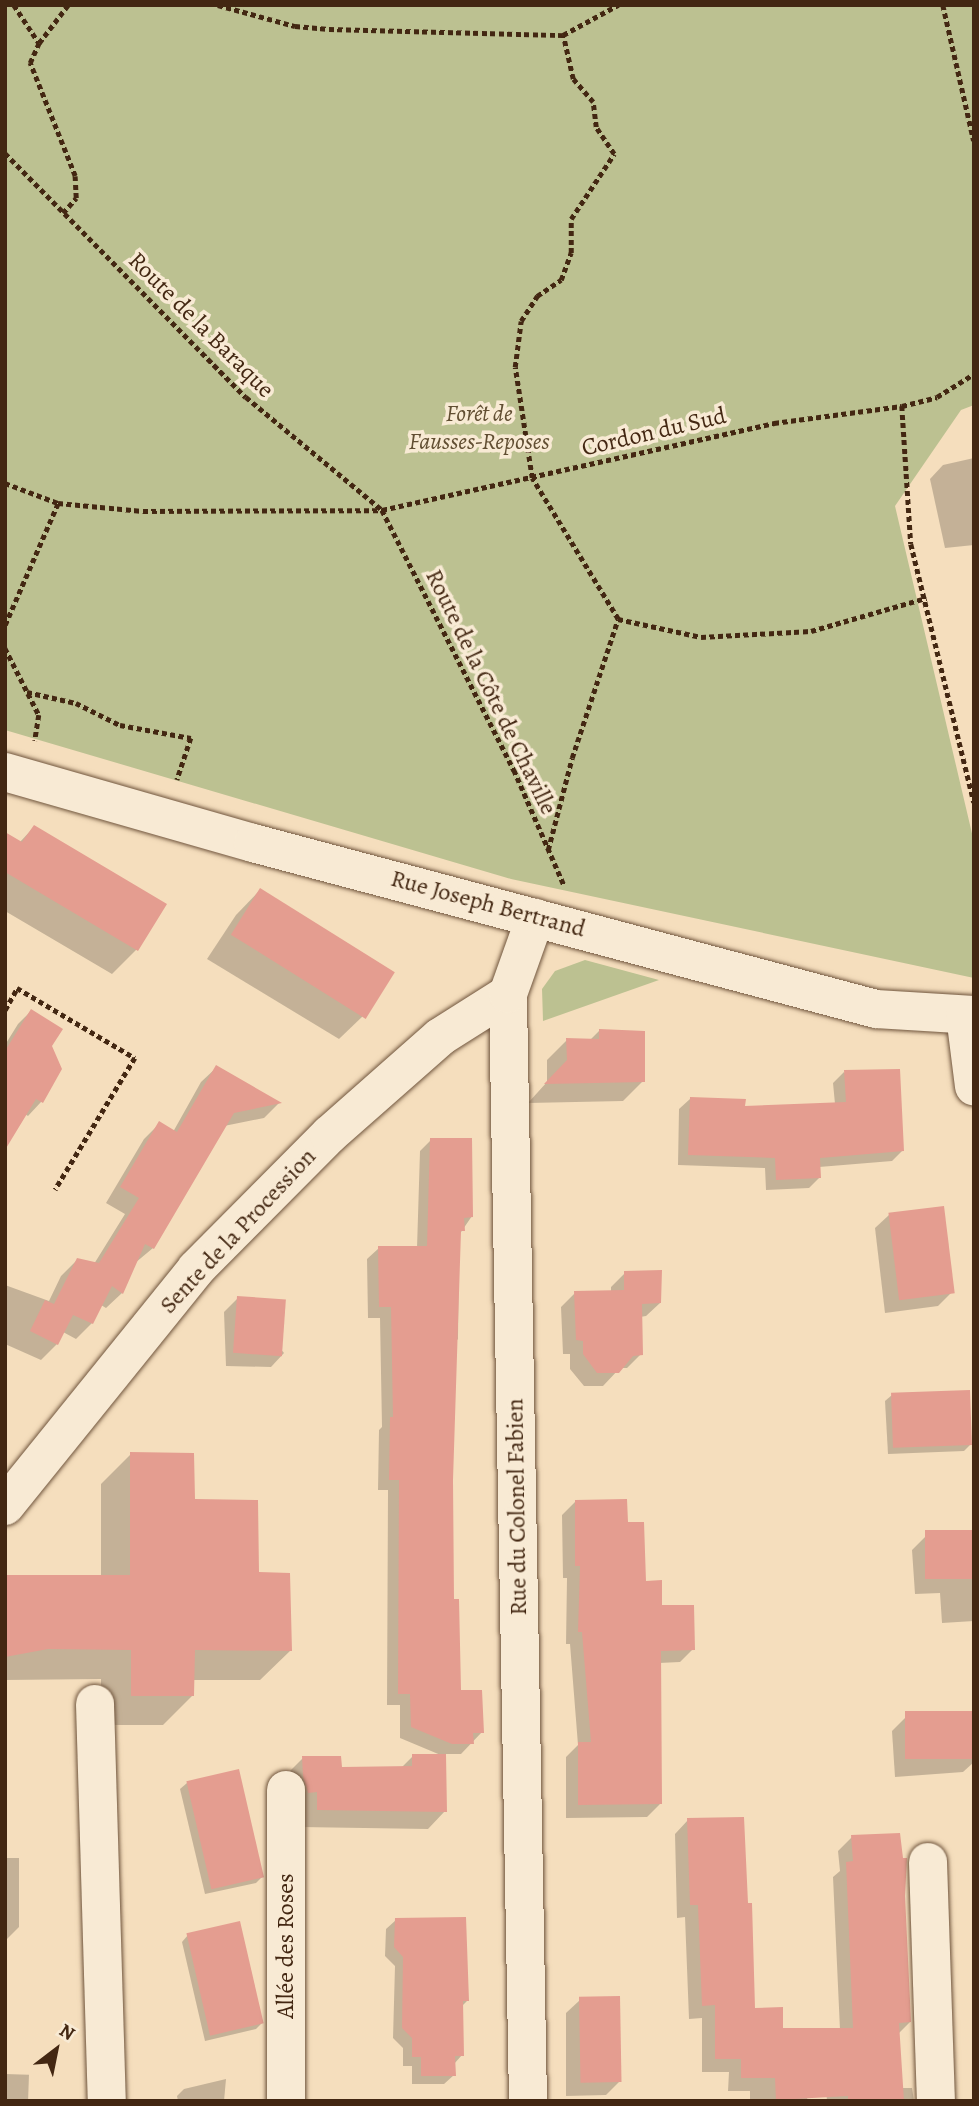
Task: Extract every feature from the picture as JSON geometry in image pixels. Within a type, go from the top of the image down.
[{"type":"street","name":"Rue Joseph Bertrand","points":[[5,772],[876,1009],[969,1015]]},
{"type":"street","name":"Rue du Colonel Fabien","points":[[528,2101],[508,994],[535,918]]},
{"type":"street","name":"Sente de la Procession","points":[[5,1506],[196,1269],[329,1135],[440,1037],[508,994]]},
{"type":"street","points":[[969,1015],[974,1086]]},
{"type":"street","points":[[94,1704],[107,2101]]},
{"type":"street","name":"Allée des Roses","points":[[286,1790],[286,2101]]},
{"type":"street","points":[[928,1862],[936,2101]]},
{"type":"path","points":[[14,5],[39,43]]},
{"type":"path","points":[[63,213],[76,198],[75,176],[30,63],[39,43],[68,5]]},
{"type":"path","points":[[218,5],[295,26],[329,29],[563,35],[618,5]]},
{"type":"path","points":[[943,5],[974,141]]},
{"type":"path","points":[[563,35],[573,79],[593,102],[596,127],[614,154],[571,219],[571,253],[561,280],[537,296],[521,321],[515,367],[521,388],[532,478],[618,619],[701,637],[811,631],[926,598]]},
{"type":"path","name":"Route de la Baraque","points":[[5,153],[246,397],[382,510]]},
{"type":"path","name":"Cordon du Sud","points":[[5,482],[58,503],[142,511],[382,510],[774,423],[902,406],[937,397],[974,374]]},
{"type":"path","points":[[902,406],[911,544],[974,802]]},
{"type":"path","points":[[5,625],[58,503]]},
{"type":"path","name":"Route de la Côte de Chaville","points":[[382,510],[514,770],[566,890]]},
{"type":"path","points":[[548,850],[572,758],[618,619]]},
{"type":"path","points":[[5,648],[39,715],[36,739]]},
{"type":"path","points":[[27,692],[76,703],[120,725],[191,738],[177,780]]},
{"type":"path","points":[[5,1010],[17,988],[135,1058],[55,1190]]},
{"type":"green space","name":"Forêt de Fausses-Reposes","points":[[5,5],[974,5],[974,405],[961,410],[895,506],[974,842],[974,978],[511,879],[5,730]]},
{"type":"green space","points":[[585,960],[659,980],[543,1021],[542,989],[555,971]]},
{"type":"building","points":[[34,825],[167,904],[138,951],[5,872],[5,832],[22,842]]},
{"type":"building","points":[[260,888],[395,972],[366,1019],[231,935]]},
{"type":"building","points":[[31,1009],[63,1029],[52,1046],[62,1069],[43,1103],[36,1099],[5,1150],[5,1051]]},
{"type":"building","points":[[599,1029],[645,1031],[645,1082],[544,1084],[567,1060],[566,1038],[599,1039]]},
{"type":"building","points":[[216,1065],[282,1103],[234,1113],[154,1249],[145,1244],[123,1294],[112,1286],[93,1324],[73,1315],[58,1345],[30,1331],[45,1300],[54,1304],[77,1258],[99,1263],[139,1198],[120,1187],[159,1121],[177,1132]]},
{"type":"building","points":[[900,1069],[904,1151],[820,1158],[821,1178],[776,1180],[775,1158],[688,1155],[690,1097],[746,1099],[745,1106],[846,1102],[844,1070]]},
{"type":"building","points":[[430,1138],[472,1138],[473,1217],[464,1218],[465,1231],[461,1231],[453,1480],[454,1599],[459,1599],[461,1690],[482,1690],[484,1733],[473,1733],[474,1744],[452,1744],[411,1727],[410,1694],[398,1694],[399,1480],[389,1480],[390,1417],[393,1417],[391,1307],[379,1307],[378,1246],[427,1246]]},
{"type":"building","points":[[944,1206],[955,1293],[899,1300],[888,1213]]},
{"type":"building","points":[[662,1270],[661,1303],[642,1304],[643,1355],[633,1356],[619,1373],[597,1373],[583,1354],[583,1341],[576,1340],[574,1291],[624,1290],[624,1271]]},
{"type":"building","points":[[237,1296],[286,1299],[282,1356],[233,1353]]},
{"type":"building","points":[[970,1390],[972,1445],[893,1448],[891,1393]]},
{"type":"building","points":[[130,1452],[194,1453],[195,1499],[258,1500],[259,1572],[290,1573],[292,1651],[195,1650],[194,1696],[131,1696],[131,1650],[48,1649],[5,1657],[5,1575],[130,1575]]},
{"type":"building","points":[[627,1499],[628,1522],[644,1522],[646,1581],[662,1580],[662,1605],[694,1605],[695,1650],[661,1651],[662,1804],[578,1805],[578,1742],[591,1742],[582,1632],[578,1632],[580,1566],[575,1566],[575,1500]]},
{"type":"building","points":[[925,1530],[974,1530],[974,1579],[925,1579]]},
{"type":"building","points":[[905,1711],[974,1711],[974,1759],[905,1759]]},
{"type":"building","points":[[412,1754],[446,1754],[447,1812],[317,1810],[317,1792],[308,1793],[303,1777],[302,1756],[341,1756],[342,1767],[412,1766]]},
{"type":"building","points":[[239,1769],[264,1877],[211,1889],[186,1781]]},
{"type":"building","points":[[744,1817],[748,1903],[752,1903],[755,2008],[783,2007],[783,2028],[853,2028],[846,1862],[853,1861],[851,1835],[900,1833],[903,1858],[907,1858],[905,1896],[911,2022],[899,2023],[904,2101],[848,2101],[848,2096],[776,2100],[775,2078],[741,2078],[741,2059],[715,2059],[715,2005],[702,2006],[698,1905],[690,1905],[687,1818]]},
{"type":"building","points":[[466,1917],[469,2001],[463,2001],[464,2056],[455,2056],[456,2076],[421,2076],[421,2057],[412,2057],[412,2038],[402,2028],[403,1957],[394,1947],[395,1918]]},
{"type":"building","points":[[240,1921],[264,2023],[210,2036],[186,1933]]},
{"type":"building","points":[[620,1996],[622,2082],[581,2083],[579,1997]]}]
